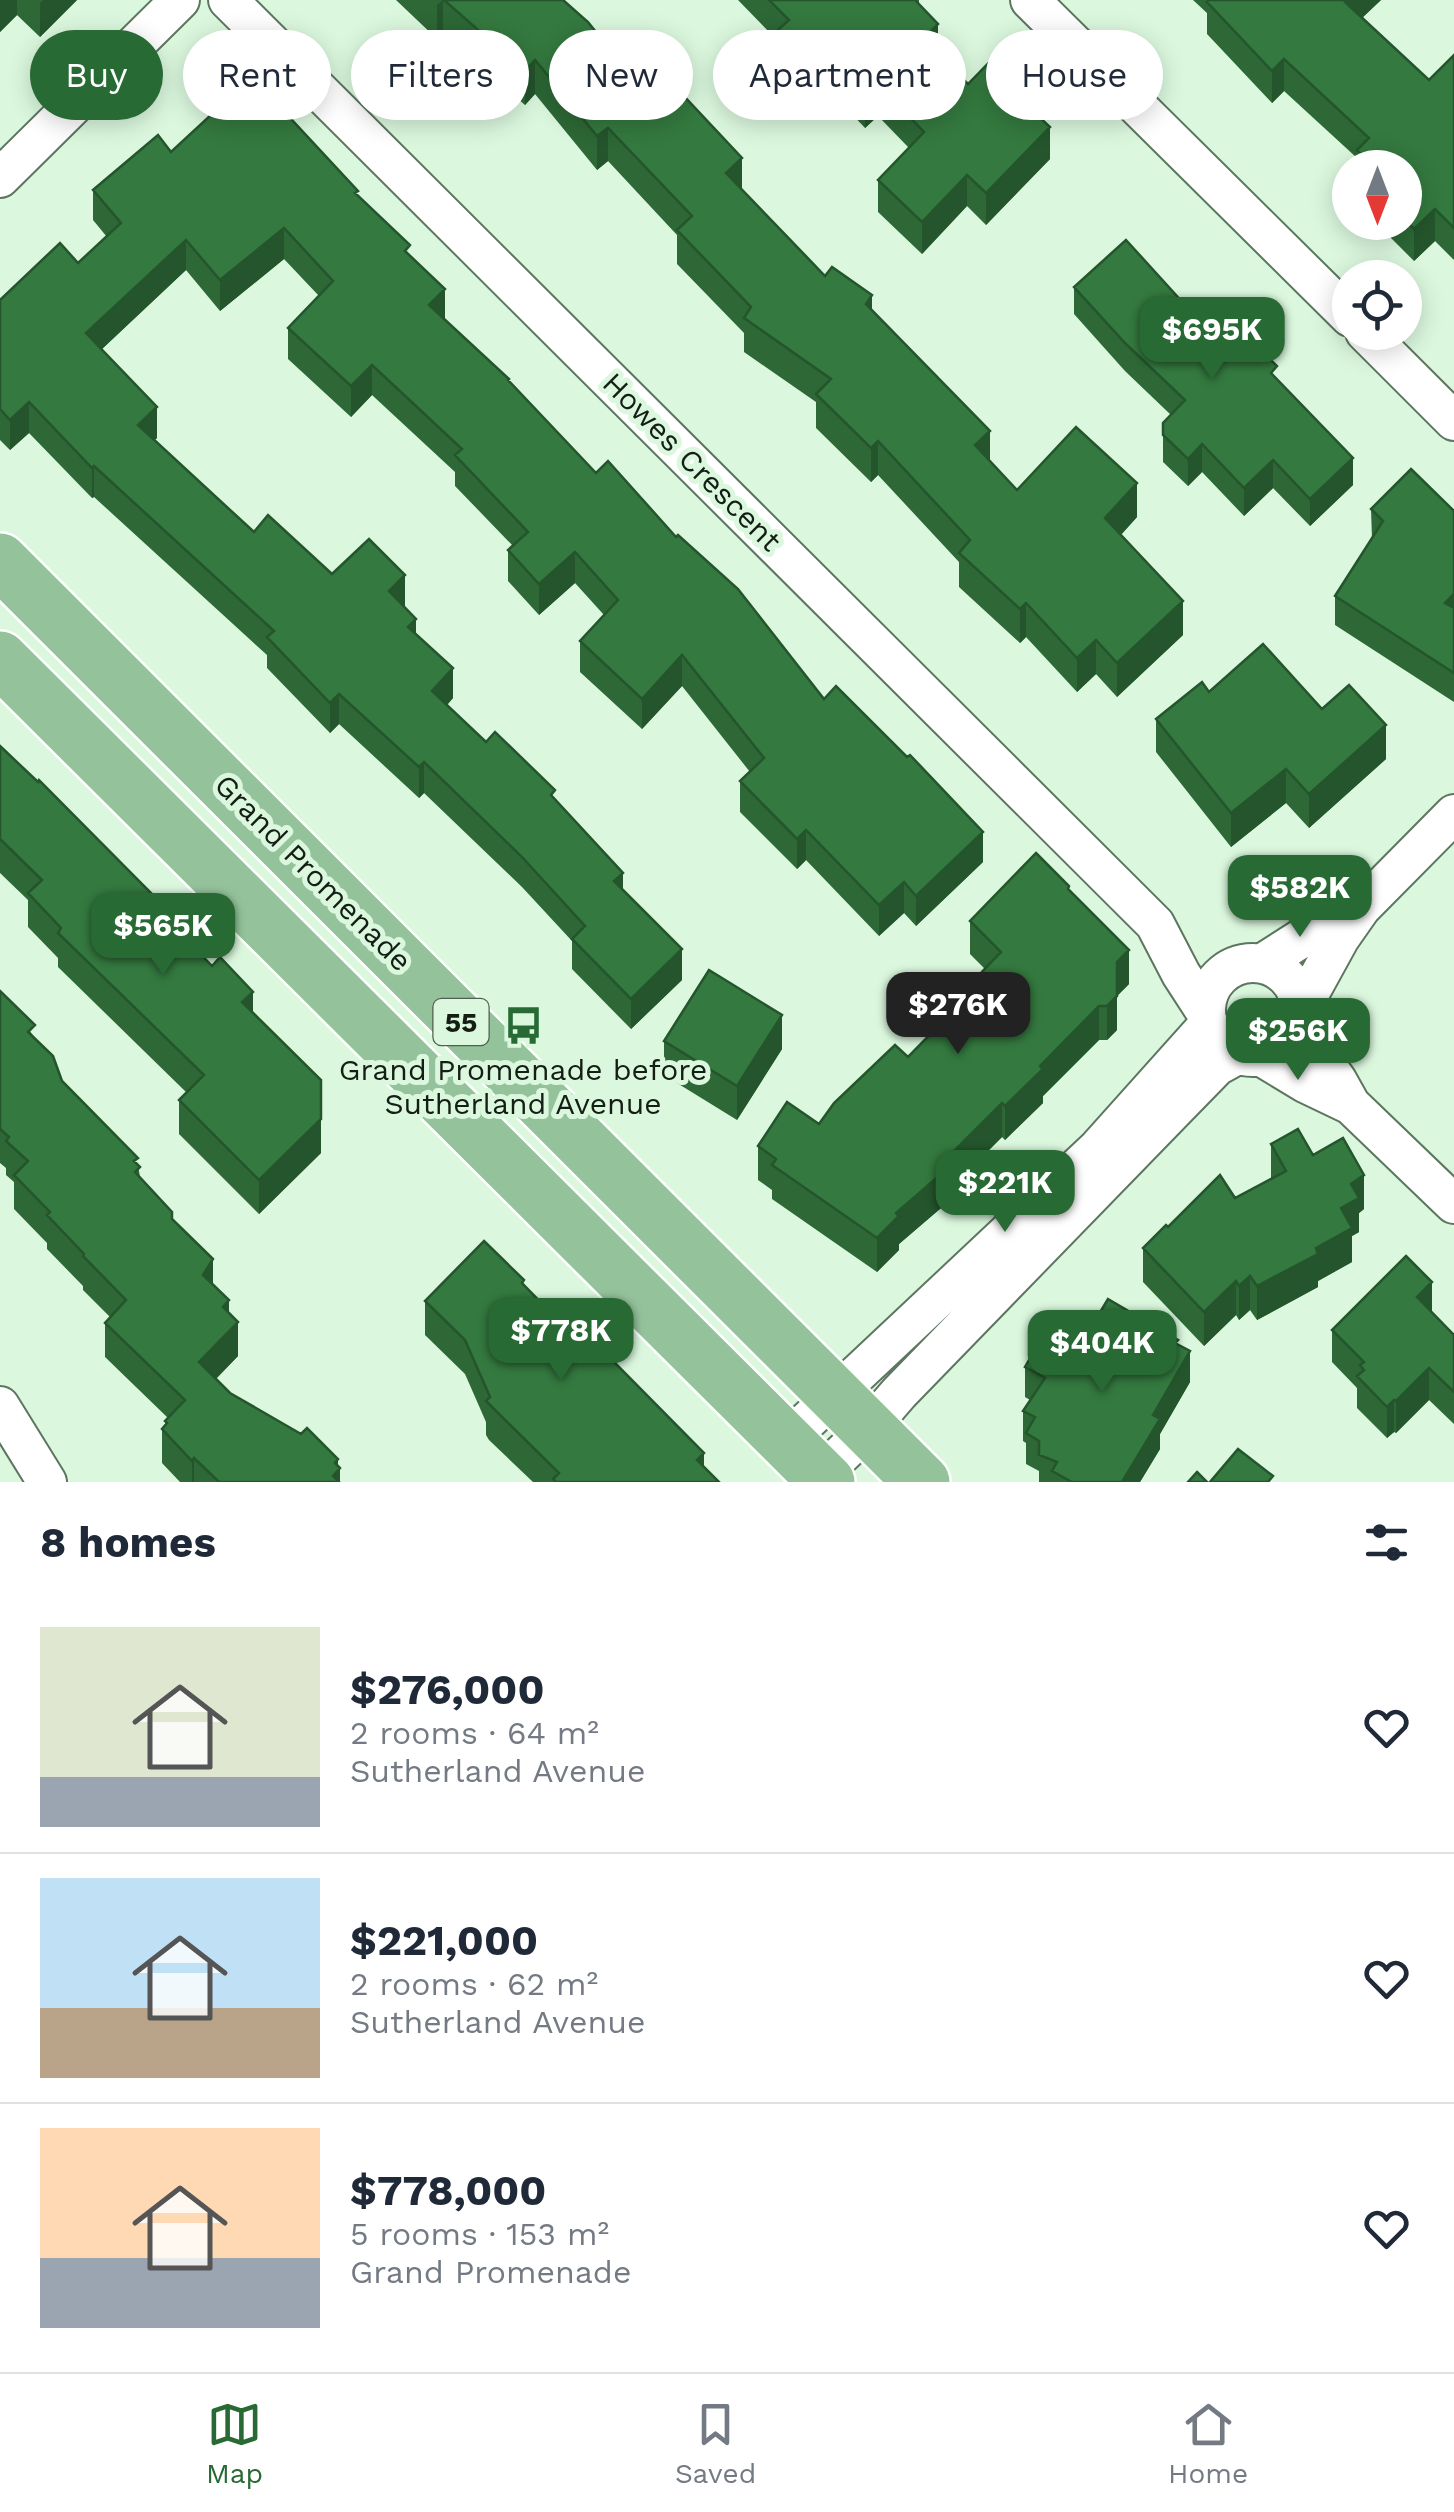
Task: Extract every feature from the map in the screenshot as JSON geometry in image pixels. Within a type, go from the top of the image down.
[{"type":"main road","name":"Grand Promenade","points":[[0,561],[922,1482]]},
{"type":"main road","name":"55","points":[[0,659],[811,1466]]},
{"type":"main road","points":[[411,1067],[460,1021]]},
{"type":"street","points":[[0,178],[180,0]]},
{"type":"street","name":"Howes Crescent","points":[[228,0],[1155,924],[1207,1017]]},
{"type":"street","points":[[1030,0],[1332,300]]},
{"type":"street","points":[[1383,350],[1454,421]]},
{"type":"street","points":[[811,1466],[852,1413],[1024,1241],[1218,1066],[1277,1051],[1290,1041],[1340,938],[1360,908],[1454,814]]},
{"type":"street","points":[[1360,908],[1249,965],[1228,969],[1208,994],[1207,1017],[1212,1034],[1222,1047],[1249,1056],[1351,1106],[1454,1204]]},
{"type":"street","name":"Howes Crescent","points":[[1155,924],[1249,965]]},
{"type":"street","points":[[1249,965],[1278,970],[1289,979],[1297,993],[1300,1018],[1351,1106]]},
{"type":"street","points":[[1024,1241],[1207,1017]]},
{"type":"street","points":[[0,1406],[47,1482]]},
{"type":"building","points":[[444,0],[563,0],[594,30],[549,30],[549,77],[535,60],[529,67],[529,30],[478,30]]},
{"type":"building","points":[[769,0],[915,0],[938,24],[932,30],[778,30],[789,20]]},
{"type":"building","points":[[1347,0],[1429,80],[1454,55],[1454,228],[1435,209],[1422,221],[1422,150],[1357,150],[1369,138],[1284,59],[1272,71],[1207,2]]},
{"type":"building","points":[[986,66],[986,120],[1042,120],[1050,127],[986,193],[967,175],[922,222],[878,180],[924,132],[912,120],[966,120],[966,82]]},
{"type":"building","points":[[693,106],[742,158],[726,173],[825,276],[832,267],[872,295],[866,304],[990,431],[975,445],[1017,490],[1076,427],[1137,483],[1105,518],[1183,601],[1117,663],[1096,640],[1077,658],[1026,603],[1020,609],[959,553],[970,540],[878,441],[871,448],[816,394],[831,379],[744,318],[751,307],[677,230],[692,216],[608,128],[597,136],[584,120],[693,120]]},
{"type":"building","points":[[206,120],[292,120],[358,191],[355,193],[410,245],[405,251],[445,289],[429,305],[509,379],[596,473],[608,461],[676,537],[738,589],[824,699],[836,686],[907,757],[910,755],[983,832],[916,896],[904,882],[879,905],[806,830],[797,839],[740,781],[764,758],[682,655],[642,699],[580,641],[618,600],[575,552],[539,584],[508,550],[528,532],[455,455],[462,449],[372,365],[351,386],[288,328],[333,281],[284,228],[220,280],[186,240],[86,333],[157,407],[138,425],[254,532],[268,515],[332,574],[369,539],[405,575],[389,591],[416,619],[408,627],[453,668],[432,691],[486,742],[495,732],[555,790],[551,795],[623,873],[614,881],[682,949],[631,999],[572,939],[585,926],[522,857],[424,762],[419,767],[339,694],[330,703],[267,637],[274,631],[92,468],[29,402],[10,420],[0,409],[0,300],[60,243],[78,263],[121,223],[93,190],[158,135],[171,152]]},
{"type":"building","points":[[1126,240],[1186,306],[1176,314],[1225,361],[1247,337],[1277,366],[1271,373],[1353,458],[1310,499],[1273,460],[1244,488],[1202,444],[1188,459],[1163,435],[1163,423],[1185,400],[1074,287]]},
{"type":"building","points":[[1411,469],[1454,511],[1454,594],[1445,603],[1454,608],[1454,673],[1335,596],[1383,521],[1371,509]]},
{"type":"building","points":[[1263,644],[1322,709],[1349,685],[1386,725],[1309,794],[1286,769],[1231,813],[1156,719],[1202,682],[1209,692]]},
{"type":"building","points":[[0,746],[160,902],[156,907],[212,966],[220,957],[253,992],[242,1002],[321,1080],[321,1119],[259,1180],[179,1100],[204,1075],[58,933],[61,928],[28,893],[42,880],[0,839]]},
{"type":"building","points":[[1036,853],[1129,950],[1117,962],[1117,996],[1107,1006],[1099,1006],[1040,1066],[1043,1069],[1005,1106],[1002,1103],[942,1163],[948,1168],[896,1213],[899,1216],[877,1238],[772,1165],[776,1159],[758,1146],[787,1102],[819,1124],[834,1103],[895,1045],[908,1057],[959,1005],[954,1001],[1001,952],[970,921]]},
{"type":"building","points":[[709,970],[782,1015],[737,1086],[664,1041]]},
{"type":"building","points":[[0,991],[35,1025],[28,1032],[53,1056],[62,1081],[138,1158],[134,1161],[140,1167],[135,1172],[172,1212],[172,1219],[213,1259],[203,1275],[229,1300],[223,1307],[238,1322],[199,1362],[230,1393],[301,1434],[307,1428],[338,1459],[335,1463],[340,1468],[333,1476],[339,1482],[219,1482],[194,1458],[192,1461],[162,1429],[185,1400],[105,1323],[126,1300],[14,1175],[28,1161],[6,1141],[9,1137],[0,1129]]},
{"type":"building","points":[[1298,1129],[1313,1155],[1343,1138],[1364,1175],[1351,1184],[1359,1198],[1341,1208],[1352,1228],[1316,1248],[1318,1254],[1257,1286],[1250,1276],[1239,1286],[1236,1281],[1204,1312],[1143,1248],[1220,1175],[1235,1198],[1286,1171],[1271,1144]]},
{"type":"building","points":[[484,1241],[562,1324],[573,1314],[616,1357],[613,1361],[704,1453],[697,1460],[719,1482],[553,1479],[559,1473],[486,1401],[490,1397],[465,1340],[425,1301]]},
{"type":"building","points":[[1406,1256],[1432,1282],[1417,1297],[1454,1335],[1454,1392],[1429,1368],[1387,1407],[1357,1376],[1364,1370],[1360,1365],[1364,1362],[1332,1330]]},
{"type":"building","points":[[1108,1299],[1190,1351],[1153,1415],[1160,1419],[1122,1482],[1072,1482],[1052,1471],[1057,1462],[1039,1455],[1039,1441],[1026,1433],[1035,1417],[1023,1411],[1045,1378],[1025,1367],[1044,1334],[1074,1356]]},
{"type":"building","points":[[1238,1449],[1273,1476],[1268,1482],[1210,1482]]},
{"type":"building","points":[[1197,1472],[1207,1482],[1188,1482]]},
{"type":"place","name":"Grand Promenade before Sutherland Avenue","points":[[523,1026]]}]
